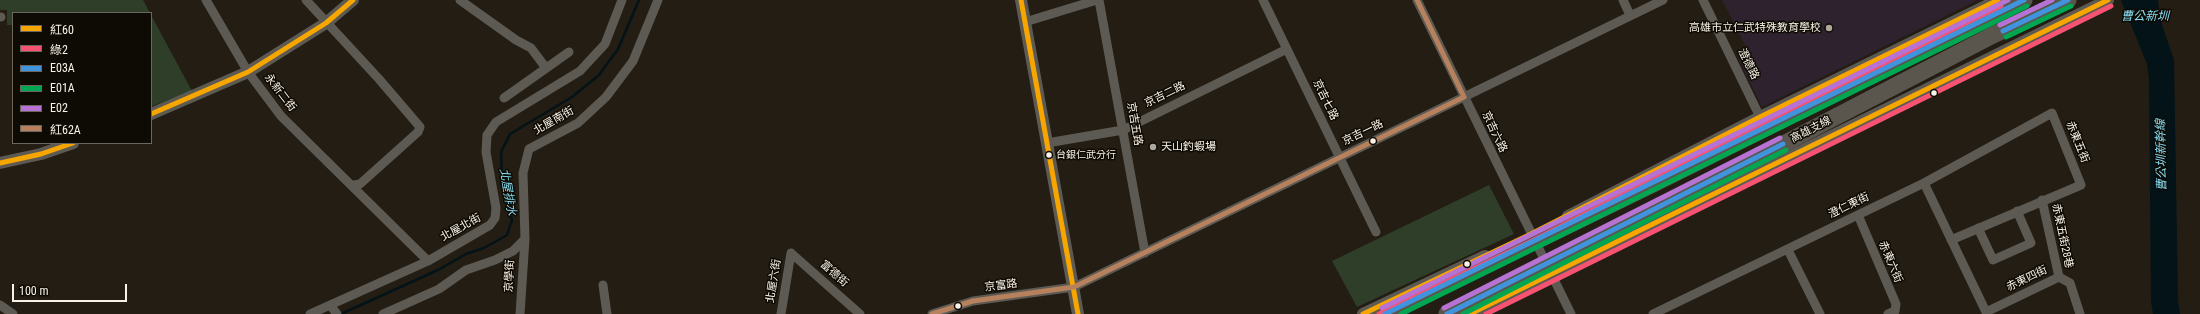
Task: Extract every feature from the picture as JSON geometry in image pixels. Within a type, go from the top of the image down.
[{"type":"highway","name":"高雄支線","points":[[1385,314],[1650,186],[2024,0]]},
{"type":"highway","name":"高雄支線","points":[[1447,314],[1670,203],[1993,35],[2068,0]]},
{"type":"street","name":"永新二街","points":[[206,0],[248,72],[281,116],[354,185],[428,261]]},
{"type":"street","points":[[306,0],[379,79],[420,127],[418,132],[360,184],[354,185]]},
{"type":"street","points":[[152,114],[248,72],[326,23],[353,0]]},
{"type":"street","points":[[460,0],[516,40],[531,48],[546,68]]},
{"type":"street","name":"北屋北街","points":[[310,314],[334,310],[428,261],[490,225],[495,218],[496,208],[486,152],[487,135],[496,122],[580,70],[605,44],[622,0]]},
{"type":"street","name":"北屋南街","points":[[525,239],[523,173],[529,149],[578,123],[606,97],[633,61],[658,0]]},
{"type":"street","points":[[1021,0],[1078,314]]},
{"type":"street","points":[[1025,22],[1098,0]]},
{"type":"street","name":"京吉五路","points":[[1098,0],[1145,252]]},
{"type":"street","name":"京吉七路","points":[[1263,0],[1376,232]]},
{"type":"street","name":"京吉六路","points":[[1417,0],[1571,314]]},
{"type":"street","points":[[1623,0],[1630,15]]},
{"type":"street","name":"京吉一路","points":[[1074,287],[1663,0]]},
{"type":"street","name":"澄德路","points":[[1703,0],[1760,117]]},
{"type":"street","points":[[1363,314],[1531,234],[1760,117],[1998,0]]},
{"type":"street","points":[[1470,314],[2108,0]]},
{"type":"street","name":"京吉二路","points":[[1047,143],[1123,130],[1287,49]]},
{"type":"street","points":[[504,98],[569,52]]},
{"type":"street","name":"赤東五街","points":[[1924,183],[2052,113],[2081,184],[1951,240]]},
{"type":"street","points":[[0,163],[41,154],[70,144]]},
{"type":"street","points":[[1924,183],[1987,313]]},
{"type":"street","name":"澄仁東街","points":[[1653,314],[1924,183]]},
{"type":"street","name":"赤東五街28巷","points":[[2042,200],[2059,277]]},
{"type":"street","points":[[1978,228],[1993,260],[2031,243],[2017,212]]},
{"type":"street","name":"赤東六街","points":[[1858,215],[1896,304],[1895,310],[1888,314]]},
{"type":"street","points":[[383,314],[439,290],[466,270],[513,252],[525,239]]},
{"type":"street","name":"京學街","points":[[520,314],[525,239]]},
{"type":"street","points":[[1788,250],[1820,314]]},
{"type":"street","name":"北屋六街","points":[[781,314],[791,252]]},
{"type":"street","name":"富德街","points":[[791,252],[860,314]]},
{"type":"street","name":"赤東四街","points":[[1987,313],[2059,277],[2070,284],[2080,314]]},
{"type":"street","points":[[603,285],[607,314]]},
{"type":"street","name":"京富路","points":[[932,314],[973,301],[1074,287]]},
{"type":"street","points":[[0,305],[13,314]]},
{"type":"shaded area","name":"高雄市立仁武特殊教育學校","points":[[1722,0],[1978,0],[1762,107],[1739,60],[1750,55]]},
{"type":"green space","points":[[0,0],[143,0],[149,12],[12,12],[12,25],[7,25],[7,10],[0,10]]},
{"type":"green space","points":[[152,17],[192,91],[152,106]]},
{"type":"green space","points":[[1489,185],[1514,234],[1357,307],[1332,261]]},
{"type":"water","name":"曹公新圳","points":[[2121,0],[2158,0],[2160,19],[2174,60],[2178,301],[2180,314],[2153,314],[2151,301],[2149,79],[2147,64]]},
{"type":"waterway","name":"北屋排水","points":[[341,314],[438,270],[466,254],[484,248],[507,235],[512,220],[502,177],[501,152],[510,134],[572,97],[599,75],[618,49],[639,0]]},
{"type":"transit line","name":"紅60","points":[[152,114],[248,72],[326,23],[353,0]]},
{"type":"transit line","name":"紅60","points":[[1021,0],[1078,314]]},
{"type":"transit line","name":"紅62A","points":[[1417,0],[1464,97]]},
{"type":"transit line","name":"紅60","points":[[1363,314],[1531,234],[1760,117],[1998,0]]},
{"type":"transit line","name":"E02","points":[[1382,308],[2008,0]]},
{"type":"transit line","name":"E03A","points":[[1385,314],[2024,0]]},
{"type":"transit line","name":"E02","points":[[2000,25],[2052,0]]},
{"type":"transit line","name":"E03A","points":[[2003,31],[2068,0]]},
{"type":"transit line","name":"紅60","points":[[1470,314],[2108,0]]},
{"type":"transit line","name":"綠2","points":[[1379,314],[1534,240],[1763,123],[2001,6]]},
{"type":"transit line","name":"E01A","points":[[1401,314],[2027,6]]},
{"type":"transit line","name":"E01A","points":[[2006,37],[2071,6]]},
{"type":"transit line","name":"綠2","points":[[1486,314],[2111,6]]},
{"type":"transit line","name":"紅62A","points":[[932,314],[973,301],[1074,287],[1464,97]]},
{"type":"transit line","name":"E02","points":[[1444,308],[1780,138]]},
{"type":"transit line","name":"紅60","points":[[0,163],[41,154],[70,144]]},
{"type":"transit line","name":"E03A","points":[[1447,314],[1783,144]]},
{"type":"transit line","name":"E01A","points":[[1463,314],[1786,150]]},
{"type":"place","name":"高雄市立仁武特殊教育學校","points":[[1829,28]]},
{"type":"place","name":"天山釣蝦場","points":[[1153,147]]},
{"type":"place","name":"台銀仁武分行","points":[[1049,155]]},
{"type":"water label","name":"曹公圳新幹線","points":[[2162,155]]}]
